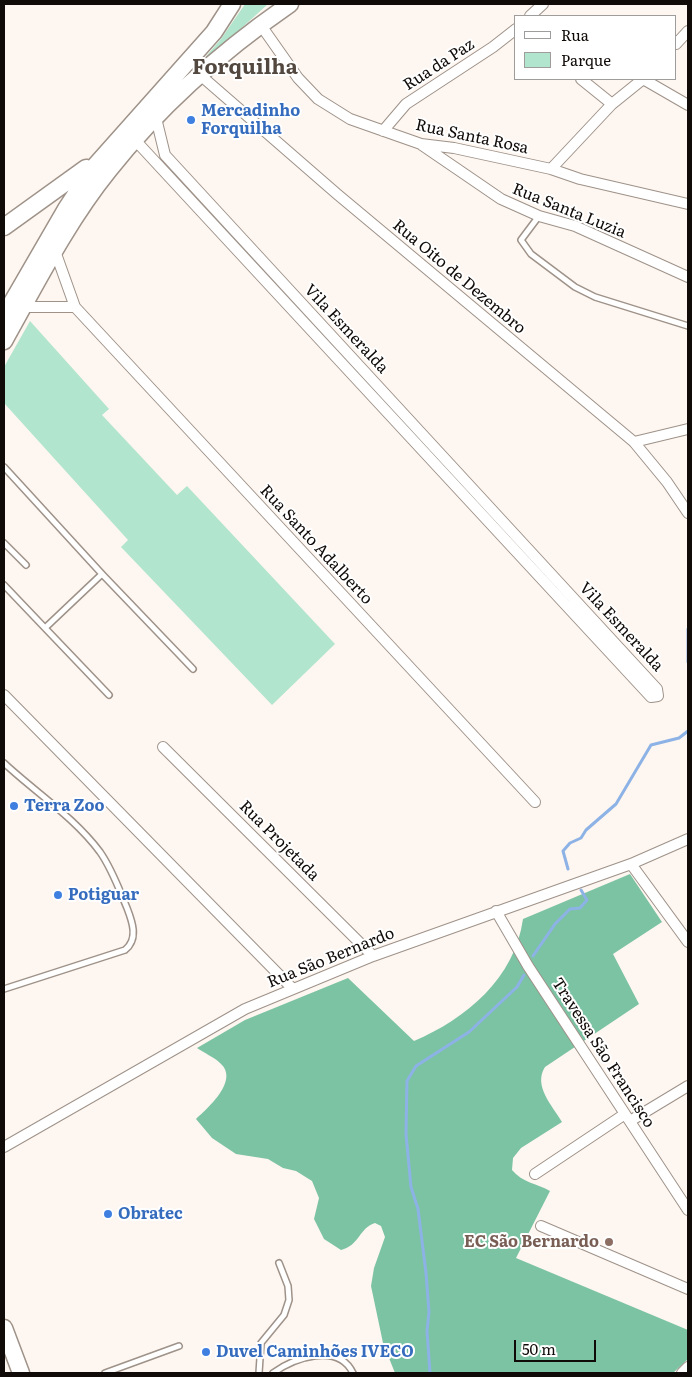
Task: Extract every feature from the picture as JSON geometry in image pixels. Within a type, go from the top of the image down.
[{"type":"main road","points":[[255,28],[276,4]]},
{"type":"main road","points":[[4,341],[55,251],[108,171],[135,140],[199,74],[255,28],[290,4]]},
{"type":"main road","points":[[4,316],[66,209],[109,149],[214,32],[230,7]]},
{"type":"main road","points":[[4,227],[64,186],[109,149]]},
{"type":"main road","points":[[4,1328],[21,1373]]},
{"type":"street","points":[[531,15],[543,4]]},
{"type":"street","name":"Rua Santa Rosa","points":[[255,28],[318,99],[350,119],[421,144],[454,148],[551,169],[580,179],[688,204]]},
{"type":"street","name":"Rua da Paz","points":[[383,130],[406,104],[469,64],[514,30]]},
{"type":"street","points":[[677,43],[688,31]]},
{"type":"street","name":"Rua Oito de Dezembro","points":[[199,74],[337,194],[634,442],[667,482],[688,513]]},
{"type":"street","points":[[583,80],[612,104]]},
{"type":"street","points":[[551,169],[612,104],[642,80]]},
{"type":"street","points":[[645,80],[688,105]]},
{"type":"street","name":"Vila Esmeralda","points":[[156,118],[164,155],[230,234]]},
{"type":"street","name":"Vila Esmeralda","points":[[135,140],[230,234],[657,689],[658,696],[651,697],[396,413]]},
{"type":"street","name":"Rua Santa Luzia","points":[[421,144],[501,199],[539,216],[575,226],[688,277]]},
{"type":"street","name":"Rua Santo Adalberto","points":[[55,251],[75,307],[536,802]]},
{"type":"street","points":[[23,308],[75,307]]},
{"type":"street","points":[[634,442],[688,429]]},
{"type":"street","points":[[4,695],[292,988]]},
{"type":"street","name":"Rua Projetada","points":[[163,747],[373,956]]},
{"type":"street","name":"Rua São Bernardo","points":[[4,1147],[216,1024],[292,988],[373,956],[631,864],[688,841]]},
{"type":"street","points":[[631,864],[688,942]]},
{"type":"street","name":"Travessa São Francisco","points":[[496,911],[528,966],[688,1210]]},
{"type":"street","points":[[535,1174],[628,1117],[688,1086]]},
{"type":"street","points":[[541,1226],[688,1289]]},
{"type":"street","points":[[682,1373],[688,1367]]},
{"type":"lane","points":[[539,216],[521,240],[531,254],[575,287],[595,297],[688,326]]},
{"type":"lane","points":[[4,467],[102,574],[193,669]]},
{"type":"lane","points":[[4,543],[26,565]]},
{"type":"lane","points":[[45,628],[102,574]]},
{"type":"lane","points":[[4,585],[108,696]]},
{"type":"lane","points":[[4,763],[78,828],[100,852],[112,871],[132,922],[133,932],[130,944],[125,950],[4,989]]},
{"type":"lane","points":[[259,1373],[261,1344],[284,1314],[289,1300],[288,1286],[279,1263]]},
{"type":"lane","points":[[104,1373],[179,1346]]},
{"type":"lane","points":[[273,1373],[290,1362],[307,1356],[320,1355],[340,1360],[350,1367],[353,1373]]},
{"type":"green space","points":[[245,4],[268,4],[190,75],[221,39]]},
{"type":"green space","points":[[30,321],[109,409],[102,415],[177,495],[187,486],[335,644],[272,705],[121,547],[128,540],[4,403],[4,367]]},
{"type":"green space","points":[[630,874],[662,922],[613,954],[639,1004],[545,1067],[541,1081],[542,1088],[562,1122],[521,1148],[513,1158],[512,1170],[516,1174],[550,1191],[516,1258],[688,1330],[688,1359],[673,1373],[395,1373],[383,1343],[371,1286],[374,1268],[385,1237],[381,1226],[375,1223],[370,1225],[352,1245],[341,1250],[324,1239],[314,1219],[319,1198],[312,1181],[296,1171],[283,1168],[268,1159],[236,1154],[212,1138],[196,1119],[220,1093],[226,1077],[225,1070],[218,1061],[197,1048],[245,1020],[348,978],[414,1041],[452,1021],[485,994],[499,978],[510,960],[518,940],[523,919]]},
{"type":"waterway","points":[[688,629],[688,662]]},
{"type":"waterway","points":[[568,869],[563,851],[570,843],[581,838],[586,830],[616,804],[651,745],[679,738],[688,731]]},
{"type":"waterway","points":[[533,956],[555,924],[570,909],[580,908],[587,900],[581,890]]},
{"type":"waterway","points":[[430,1373],[426,1273],[418,1209],[411,1187],[406,1134],[407,1081],[416,1066],[469,1032],[517,987],[524,975]]},
{"type":"place","name":"Mercadinho Forquilha","points":[[191,120]]},
{"type":"place","name":"Terra Zoo","points":[[14,806]]},
{"type":"place","name":"Potiguar","points":[[58,895]]},
{"type":"place","name":"Obratec","points":[[108,1214]]},
{"type":"place","name":"EC São Bernardo","points":[[609,1242]]},
{"type":"place","name":"Duvel Caminhões IVECO","points":[[206,1352]]},
{"type":"district","name":"Forquilha","points":[[245,68]]}]
